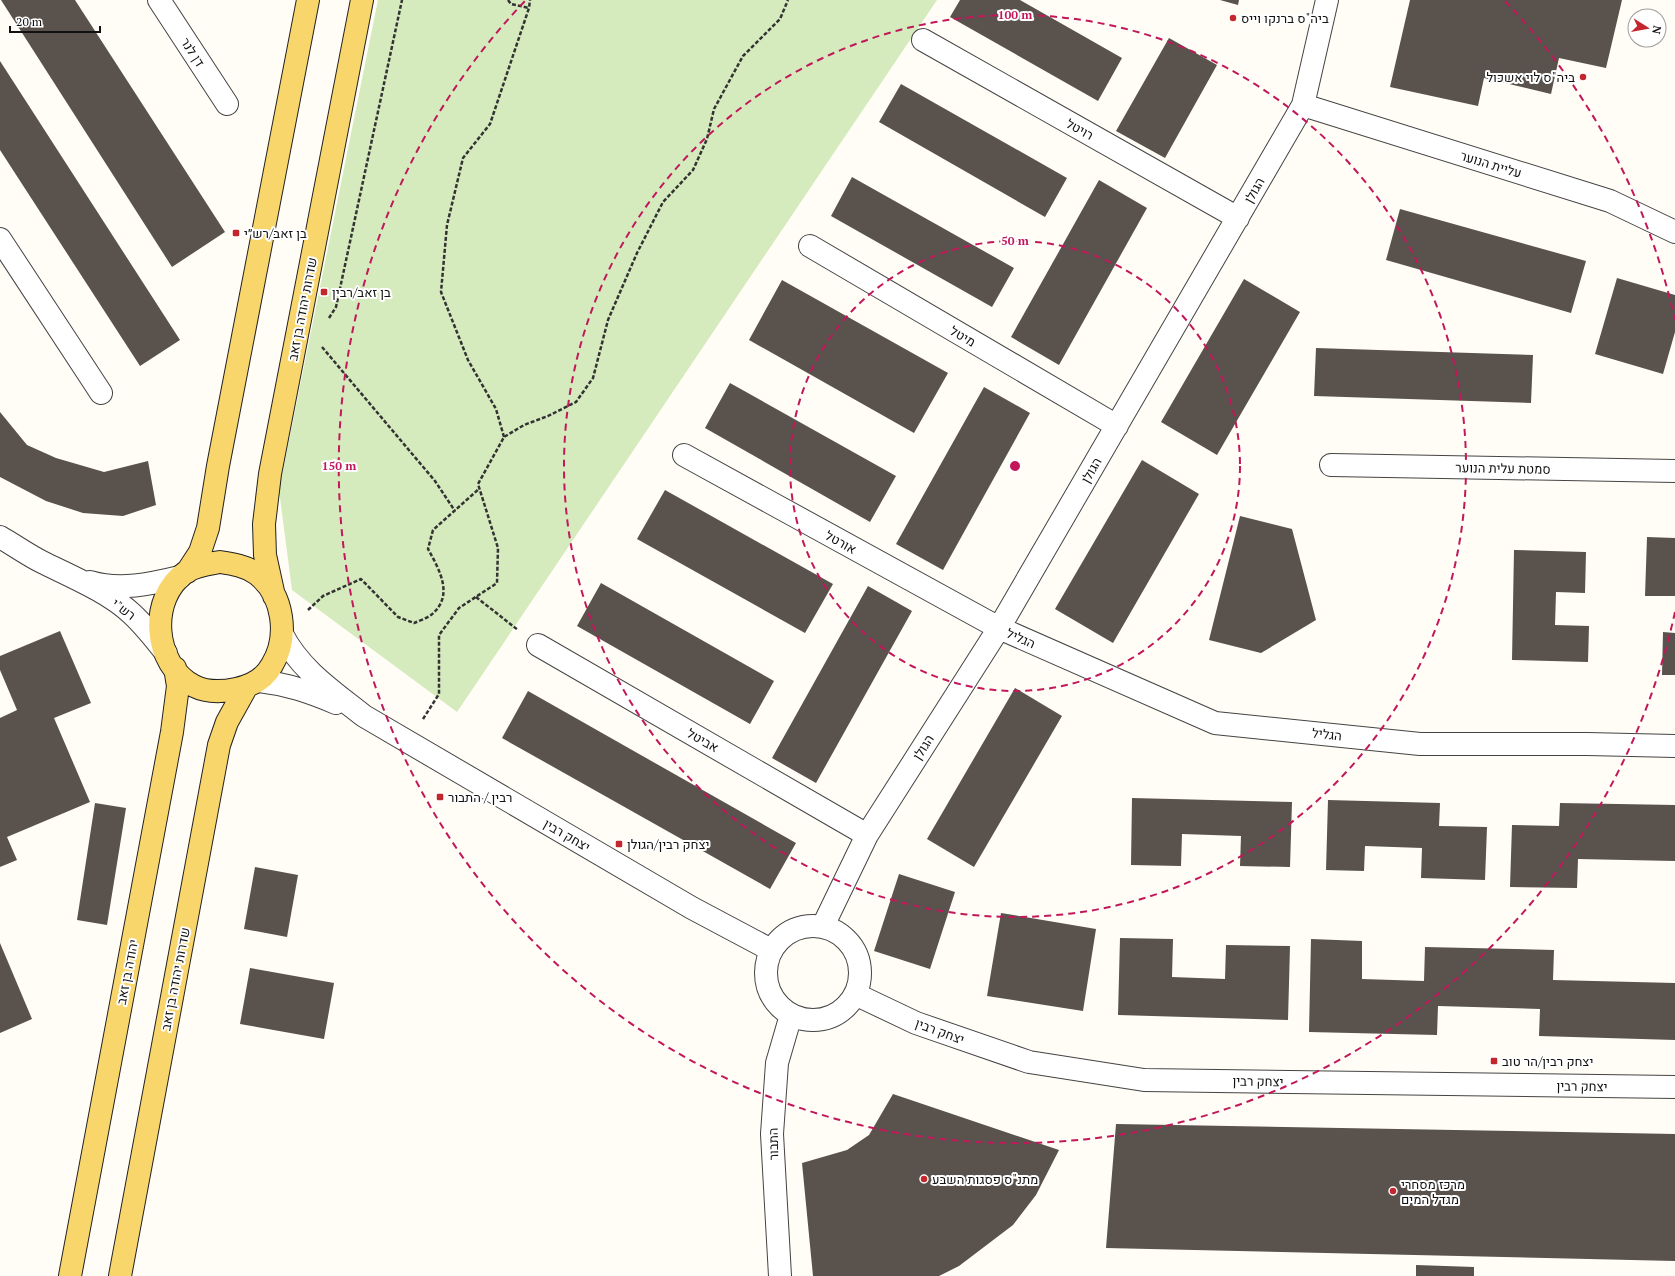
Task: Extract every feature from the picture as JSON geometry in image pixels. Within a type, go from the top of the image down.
[{"type":"main road","points":[[183,574],[197,566],[220,562],[247,568],[258,574],[267,584],[279,609],[282,634],[276,659],[269,672],[253,684],[219,691],[206,690],[194,686],[183,678],[170,661],[162,640],[160,620],[162,606],[168,591],[200,552],[208,528],[308,0]]},
{"type":"main road","name":"שדרות יהודה בן זאב","points":[[274,596],[265,556],[264,524],[270,474],[362,0]]},
{"type":"main road","name":"יהודה בן זאב","points":[[70,1276],[172,732],[178,686],[170,661]]},
{"type":"main road","name":"שדרות יהודה בן זאב","points":[[120,1276],[219,745],[227,722],[253,684]]},
{"type":"street","name":"דן לנר","points":[[159,0],[227,104]]},
{"type":"street","name":"הגולן","points":[[823,926],[867,835],[999,628],[1303,105],[1327,0]]},
{"type":"street","name":"רויטל","points":[[923,40],[1238,218]]},
{"type":"street","name":"עליית הנוער","points":[[1303,105],[1610,201],[1675,232]]},
{"type":"street","points":[[0,240],[101,393]]},
{"type":"street","name":"מיטל","points":[[810,246],[1117,426]]},
{"type":"street","name":"אורטל","points":[[684,455],[999,628]]},
{"type":"street","name":"סמטת עלית הנוער","points":[[1331,465],[1675,472]]},
{"type":"street","name":"רש\"י","points":[[0,537],[40,561],[72,576],[131,612],[150,631],[170,661]]},
{"type":"street","name":"רש\"י","points":[[72,576],[103,586],[128,586],[154,583],[183,574]]},
{"type":"street","name":"הגליל","points":[[999,628],[1215,723],[1420,744],[1587,744],[1675,746]]},
{"type":"street","name":"יצחק רבין","points":[[282,634],[290,650],[299,661],[364,716],[404,741],[692,908],[771,950]]},
{"type":"street","name":"אביטל","points":[[538,645],[867,835]]},
{"type":"street","name":"יצחק רבין","points":[[253,684],[282,684],[310,692],[364,716]]},
{"type":"street","points":[[811,925],[823,926],[835,931],[852,947],[858,958],[860,970],[859,982],[855,994],[842,1010],[826,1018],[808,1020],[791,1014],[779,1006],[770,994],[766,979],[766,964],[771,950],[778,940],[788,933],[799,927],[811,925]]},
{"type":"street","name":"יצחק רבין","points":[[855,994],[916,1023],[1029,1062],[1144,1080],[1675,1087]]},
{"type":"street","name":"התבור","points":[[780,1276],[772,1134],[777,1063],[791,1014]]},
{"type":"path","points":[[328,320],[336,307],[402,0]]},
{"type":"path","points":[[508,0],[511,4],[529,8]]},
{"type":"path","points":[[504,437],[496,409],[468,360],[441,292],[447,225],[463,158],[490,124],[529,8],[530,0]]},
{"type":"path","points":[[404,741],[428,712],[439,694],[439,635],[459,608],[497,583],[498,548],[478,484],[504,437],[524,425],[548,416],[576,402],[593,378],[608,320],[637,253],[663,202],[693,170],[707,139],[714,109],[743,56],[780,19],[788,0]]},
{"type":"path","points":[[300,321],[430,475],[455,511]]},
{"type":"path","points":[[307,611],[323,596],[360,579],[398,616],[414,623],[432,615],[442,602],[444,588],[440,572],[428,549],[433,530],[480,488]]},
{"type":"path","points":[[476,597],[538,645]]},
{"type":"green space","points":[[378,0],[937,0],[457,712],[292,590],[279,490]]},
{"type":"building","points":[[1,0],[75,0],[225,232],[172,267]]},
{"type":"building","points":[[960,0],[1020,0],[1122,58],[1098,101],[950,17]]},
{"type":"building","points":[[1220,0],[1239,0],[1238,5]]},
{"type":"building","points":[[1410,0],[1622,0],[1606,68],[1559,58],[1551,94],[1484,78],[1478,106],[1390,87]]},
{"type":"building","points":[[1169,38],[1217,65],[1165,158],[1116,131]]},
{"type":"building","points":[[0,61],[180,340],[140,366],[0,150]]},
{"type":"building","points":[[901,84],[1067,178],[1045,217],[879,122]]},
{"type":"building","points":[[852,177],[1014,268],[992,307],[831,216]]},
{"type":"building","points":[[1099,180],[1147,208],[1059,365],[1011,337]]},
{"type":"building","points":[[1400,209],[1586,261],[1571,313],[1386,260]]},
{"type":"building","points":[[1617,278],[1675,295],[1675,332],[1663,374],[1595,354]]},
{"type":"building","points":[[1244,279],[1300,312],[1217,455],[1161,422]]},
{"type":"building","points":[[782,280],[948,373],[914,433],[749,340]]},
{"type":"building","points":[[1316,348],[1533,355],[1531,403],[1314,396]]},
{"type":"building","points":[[730,383],[896,476],[870,522],[705,428]]},
{"type":"building","points":[[984,387],[1030,413],[943,570],[896,544]]},
{"type":"building","points":[[0,412],[27,445],[56,458],[104,472],[148,461],[156,505],[123,516],[83,513],[46,501],[0,477]]},
{"type":"building","points":[[1142,460],[1199,494],[1113,643],[1055,609]]},
{"type":"building","points":[[665,490],[833,584],[805,633],[637,539]]},
{"type":"building","points":[[1240,516],[1292,529],[1316,620],[1261,653],[1209,640]]},
{"type":"building","points":[[1647,537],[1675,538],[1675,596],[1645,596]]},
{"type":"building","points":[[1514,550],[1586,552],[1585,593],[1556,592],[1555,625],[1589,626],[1588,662],[1512,660]]},
{"type":"building","points":[[601,583],[774,681],[750,724],[577,626]]},
{"type":"building","points":[[868,586],[912,611],[816,783],[772,758]]},
{"type":"building","points":[[60,631],[91,703],[54,718],[90,802],[7,837],[17,860],[0,867],[0,718],[17,710],[0,670],[0,656]]},
{"type":"building","points":[[1663,632],[1675,633],[1675,675],[1662,675]]},
{"type":"building","points":[[1015,688],[1062,716],[974,867],[927,839]]},
{"type":"building","points":[[528,691],[796,843],[770,889],[502,738]]},
{"type":"building","points":[[1132,798],[1292,802],[1290,867],[1240,866],[1241,836],[1182,834],[1181,866],[1131,865]]},
{"type":"building","points":[[1328,800],[1440,803],[1439,826],[1487,827],[1485,880],[1421,878],[1422,848],[1365,846],[1364,871],[1326,870]]},
{"type":"building","points":[[95,803],[126,808],[107,925],[77,920]]},
{"type":"building","points":[[1560,803],[1675,805],[1675,861],[1578,859],[1577,888],[1510,887],[1512,825],[1559,826]]},
{"type":"building","points":[[255,867],[298,875],[287,937],[244,929]]},
{"type":"building","points":[[899,874],[955,892],[930,969],[874,951]]},
{"type":"building","points":[[1001,913],[1096,929],[1083,1011],[987,996]]},
{"type":"building","points":[[1120,938],[1173,939],[1172,977],[1225,979],[1226,945],[1290,946],[1288,1020],[1118,1015]]},
{"type":"building","points":[[1311,939],[1362,941],[1362,979],[1424,981],[1425,947],[1554,950],[1553,980],[1675,983],[1675,1040],[1539,1036],[1540,1009],[1438,1006],[1437,1035],[1309,1032]]},
{"type":"building","points":[[0,943],[32,1019],[0,1033]]},
{"type":"building","points":[[250,968],[334,983],[324,1039],[240,1024]]},
{"type":"building","name":"מתנ\"ס פסגות השבע","points":[[893,1094],[1059,1150],[1036,1195],[1013,1225],[959,1266],[939,1276],[813,1276],[802,1163],[847,1150],[869,1135]]},
{"type":"building","name":"מרכז מסחרי מגדל המים","points":[[1116,1124],[1675,1134],[1675,1261],[1106,1248]]},
{"type":"building","points":[[1416,1265],[1474,1267],[1474,1276],[1416,1276]]},
{"type":"place","name":"ביה\"ס ברנקו וייס","points":[[1233,18]]},
{"type":"place","name":"ביה\"ס לוי אשכול","points":[[1583,77]]},
{"type":"place","name":"בן זאב/רש״י","points":[[236,233]]},
{"type":"place","name":"בן זאב/רבין","points":[[324,292]]},
{"type":"place","name":"רבין / התבור","points":[[440,797]]},
{"type":"place","name":"יצחק רבין/הגולן","points":[[619,844]]},
{"type":"place","name":"יצחק רבין/הר טוב","points":[[1494,1061]]},
{"type":"place","name":"מתנ\"ס פסגות השבע","points":[[924,1179]]},
{"type":"place","name":"מרכז מסחרי מגדל המים","points":[[1393,1191]]}]
